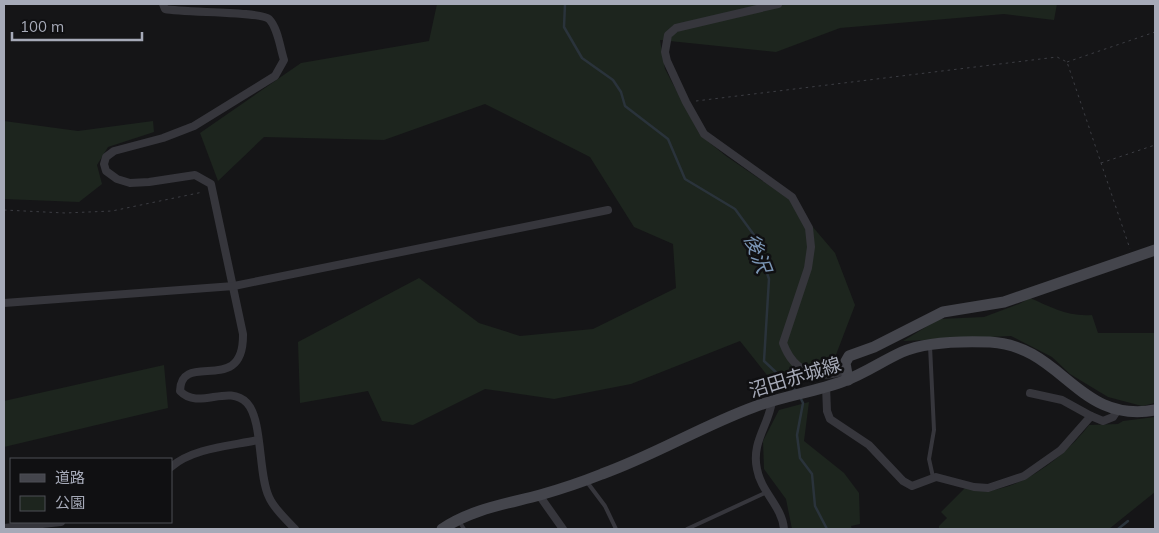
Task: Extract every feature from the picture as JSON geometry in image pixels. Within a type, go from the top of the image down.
[{"type":"main road","points":[[846,375],[845,363],[849,356],[880,344],[943,312],[1004,302],[1155,250]]},
{"type":"main road","name":"沼田赤城線","points":[[442,529],[458,519],[493,506],[539,495],[634,463],[734,415],[786,396],[820,388],[846,375],[904,352],[930,346],[990,342],[1024,349],[1047,362],[1088,397],[1117,411],[1128,413],[1155,410]]},
{"type":"street","points":[[163,4],[165,9],[179,12],[252,13],[268,19],[274,28],[284,60],[275,76],[194,126],[163,138],[114,151],[106,157],[104,164],[106,172],[117,179],[130,183],[195,175],[211,184],[234,286],[243,334],[244,351],[236,364],[224,369],[191,372],[186,375],[180,383],[180,391],[186,397],[197,400],[234,395],[248,404],[254,417],[268,495],[275,508],[295,529]]},
{"type":"street","points":[[778,4],[676,28],[668,35],[666,52],[686,102],[704,134],[792,197],[809,228],[810,247],[803,286],[783,343],[787,353],[798,366],[811,374],[825,376],[846,375]]},
{"type":"street","points":[[4,303],[234,286],[608,210]]},
{"type":"street","points":[[820,388],[828,416],[837,425],[869,445],[907,484],[912,486],[934,477],[982,488],[1024,476],[1061,450],[1091,416]]},
{"type":"street","points":[[1030,393],[1062,400],[1104,421],[1112,417],[1117,411]]},
{"type":"street","points":[[772,401],[759,436],[756,456],[757,472],[778,509],[784,529]]},
{"type":"street","points":[[172,466],[178,461],[205,451],[258,440]]},
{"type":"street","points":[[539,495],[542,502],[563,529]]},
{"type":"street","points":[[4,528],[52,523]]},
{"type":"lane","points":[[930,346],[934,430],[929,460],[934,477]]},
{"type":"lane","points":[[586,480],[605,506],[616,529]]},
{"type":"lane","points":[[687,529],[767,492]]},
{"type":"lane","points":[[458,519],[464,529]]},
{"type":"path","points":[[686,102],[1057,58],[1066,62],[1155,32]]},
{"type":"path","points":[[1066,62],[1132,257]]},
{"type":"path","points":[[1101,163],[1155,144]]},
{"type":"path","points":[[4,210],[65,214],[112,211],[212,189]]},
{"type":"green space","points":[[437,4],[1057,4],[1054,20],[1004,14],[840,28],[776,52],[660,40],[665,69],[700,135],[726,156],[789,199],[835,253],[855,305],[829,373],[774,384],[740,341],[631,384],[554,399],[485,389],[413,425],[382,421],[368,391],[300,403],[298,342],[419,278],[479,323],[520,336],[593,329],[676,288],[673,244],[634,227],[590,157],[485,104],[384,140],[264,137],[218,181],[200,133],[301,63],[429,41]]},
{"type":"green space","points":[[4,121],[78,131],[153,121],[154,132],[108,147],[97,165],[102,184],[79,202],[4,199]]},
{"type":"green space","points":[[1030,298],[1067,313],[1092,315],[1098,333],[1155,333],[1155,403],[1142,406],[1108,397],[1070,374],[1052,357],[1011,336],[903,341],[939,319],[984,317]]},
{"type":"green space","points":[[164,365],[168,408],[4,447],[4,401]]},
{"type":"green space","points":[[809,402],[804,441],[844,473],[859,493],[860,524],[851,526],[852,529],[792,529],[786,499],[764,469],[763,441],[779,410]]},
{"type":"green space","points":[[1155,417],[1155,492],[1109,529],[939,529],[939,526],[947,518],[941,512],[965,488],[982,491],[999,489],[1017,483],[1034,474],[1065,451],[1089,425],[1118,424],[1123,421]]},
{"type":"waterway","name":"後沢","points":[[565,4],[564,27],[582,58],[613,80],[621,92],[625,106],[668,139],[685,179],[735,209],[754,235],[769,279],[764,361],[795,390]]},
{"type":"waterway","name":"後沢","points":[[800,397],[803,403],[797,435],[800,458],[812,474],[815,506],[827,529]]},
{"type":"waterway","points":[[1118,529],[1128,521]]}]
